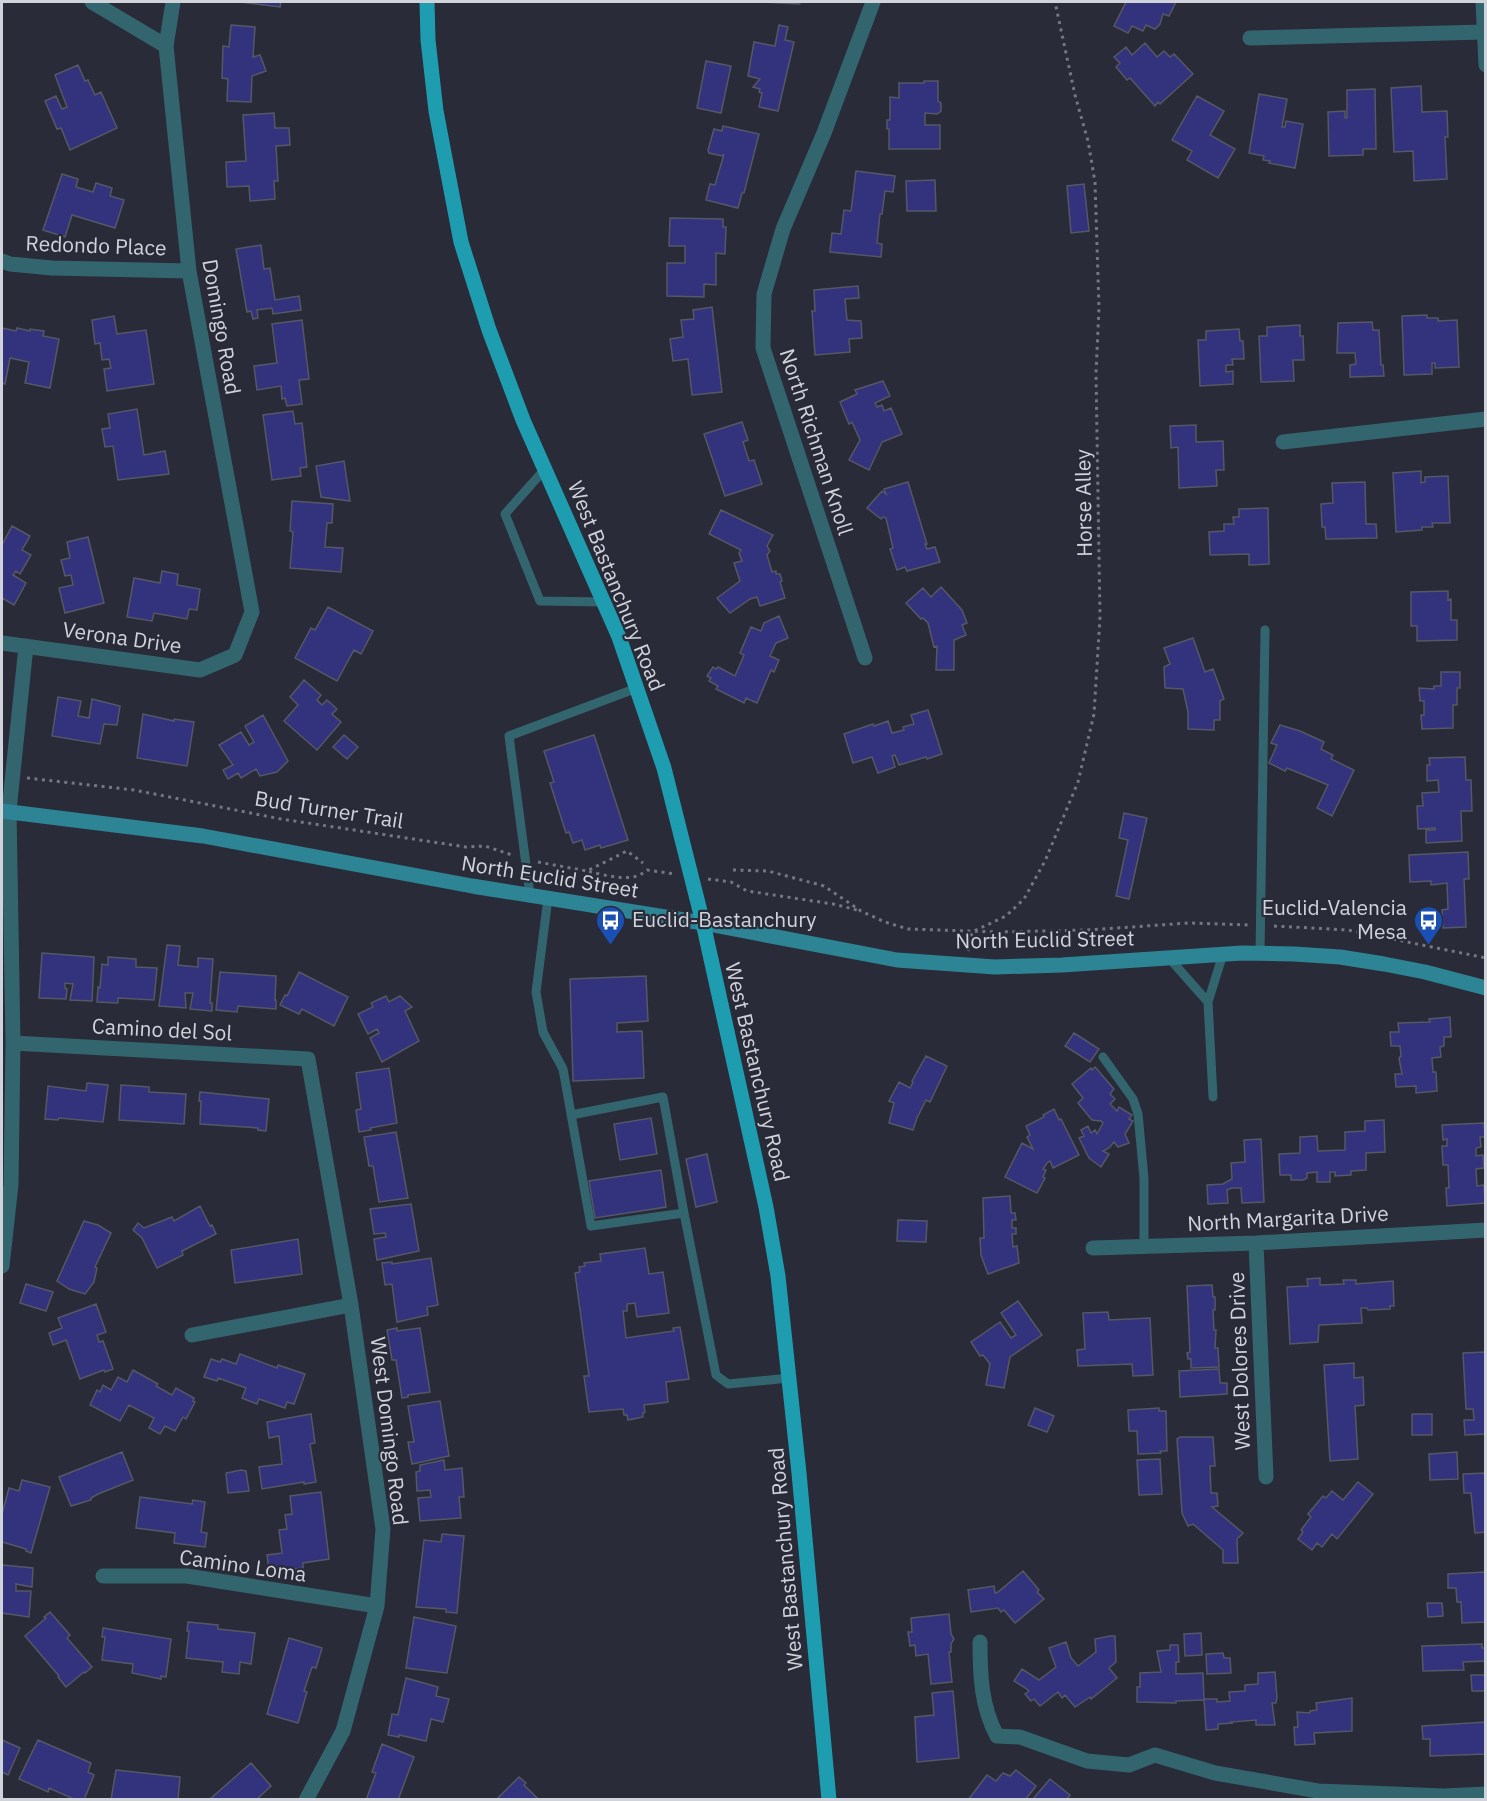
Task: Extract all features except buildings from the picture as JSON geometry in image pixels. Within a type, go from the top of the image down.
[{"type":"main road","name":"West Bastanchury Road","points":[[427,2],[428,40],[436,111],[461,242],[489,330],[523,420],[604,602],[637,688],[664,768],[703,923],[766,1207],[778,1275],[829,1800]]},
{"type":"main road","name":"North Euclid Street","points":[[5,811],[203,836],[530,895],[703,923],[897,960],[995,967],[1062,965],[1224,954],[1294,954],[1351,959],[1425,972],[1485,988]]},
{"type":"street","points":[[92,2],[166,46]]},
{"type":"street","name":"Domingo Road","points":[[173,2],[166,46],[189,270],[252,612],[235,655]]},
{"type":"street","name":"North Richman Knoll","points":[[865,658],[763,348],[764,294],[783,229],[824,134],[873,2]]},
{"type":"street","points":[[1483,2],[1485,64]]},
{"type":"street","points":[[1250,38],[1484,32]]},
{"type":"street","name":"Redondo Place","points":[[2,261],[52,268],[189,270]]},
{"type":"street","points":[[1283,442],[1485,419]]},
{"type":"street","name":"Verona Drive","points":[[2,643],[200,670],[235,655]]},
{"type":"street","points":[[2,1266],[11,1185],[13,1043],[5,811],[12,776],[26,646]]},
{"type":"street","name":"Camino del Sol","points":[[13,1043],[308,1059]]},
{"type":"street","name":"West Domingo Road","points":[[306,1800],[344,1731],[377,1606],[383,1529],[351,1305],[308,1059]]},
{"type":"street","name":"North Margarita Drive","points":[[1093,1248],[1256,1243],[1485,1230]]},
{"type":"street","name":"West Dolores Drive","points":[[1256,1243],[1266,1477]]},
{"type":"street","points":[[192,1335],[351,1305]]},
{"type":"street","name":"Camino Loma","points":[[103,1576],[187,1576],[377,1606]]},
{"type":"street","points":[[980,1642],[981,1684],[990,1722],[997,1736],[1020,1737],[1087,1761],[1129,1765],[1155,1755],[1215,1773],[1318,1791],[1444,1796],[1485,1794]]},
{"type":"lane","points":[[544,469],[505,514],[540,601],[604,602]]},
{"type":"lane","points":[[1260,953],[1265,630]]},
{"type":"lane","points":[[530,895],[509,736],[637,688]]},
{"type":"lane","points":[[548,898],[536,992],[543,1032],[563,1069],[591,1226],[684,1212]]},
{"type":"lane","points":[[1213,1097],[1208,1002],[1224,954]]},
{"type":"lane","points":[[1169,958],[1208,1002]]},
{"type":"lane","points":[[1103,1057],[1133,1099],[1138,1114],[1144,1178],[1144,1246]]},
{"type":"lane","points":[[571,1115],[663,1097],[716,1375],[728,1384],[789,1378]]},
{"type":"path","name":"Horse Alley","points":[[972,932],[1006,916],[1024,899],[1045,861],[1078,782],[1094,714],[1100,617],[1095,182],[1088,141],[1075,95],[1055,2]]},
{"type":"path","name":"Bud Turner Trail","points":[[12,776],[134,790],[281,819],[466,847],[485,846],[526,859],[587,872],[628,878],[642,875],[647,870],[731,882],[747,891],[833,904],[861,911]]},
{"type":"path","points":[[587,872],[627,851],[643,863]]},
{"type":"path","points":[[734,870],[768,871],[824,886],[861,911],[908,929],[972,932],[1087,930],[1189,923],[1348,930],[1485,958]]},
{"type":"path","points":[[966,964],[972,932]]},
{"type":"place","name":"Euclid-Bastanchury","points":[[611,946]]},
{"type":"place","name":"Euclid-Valencia Mesa","points":[[1428,946]]}]
